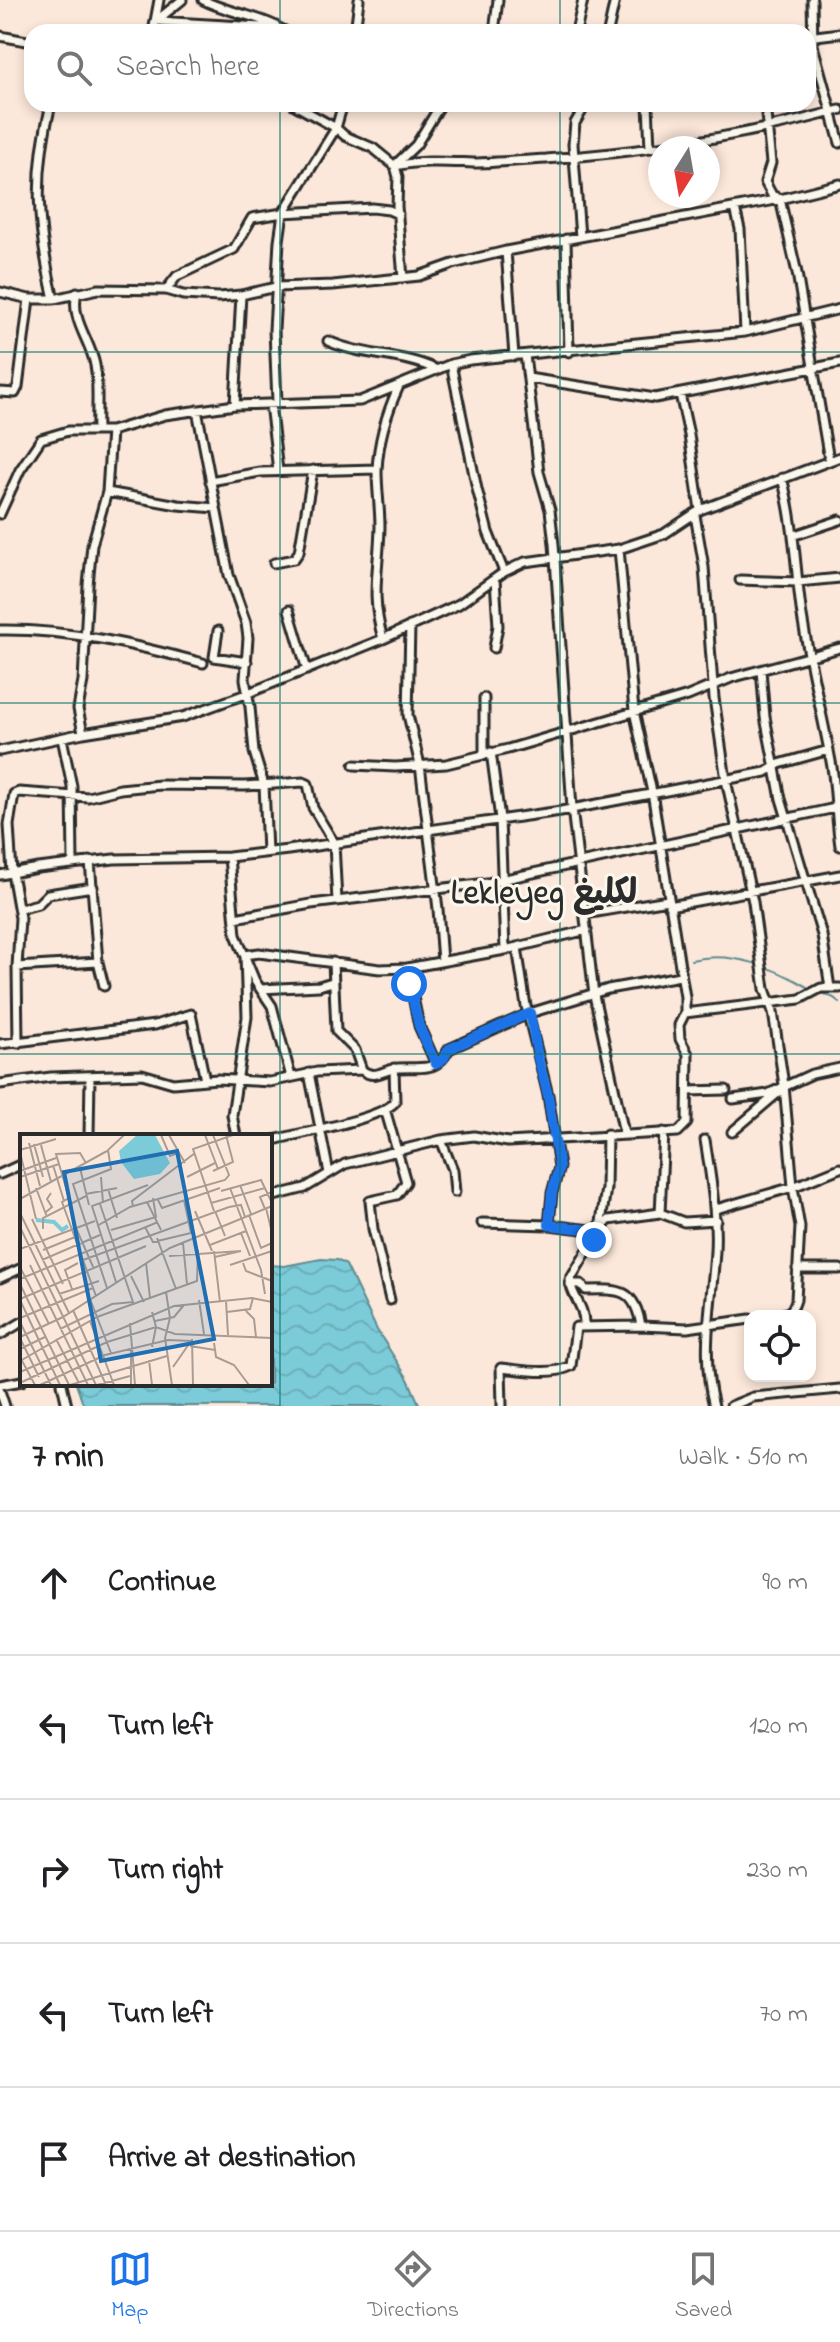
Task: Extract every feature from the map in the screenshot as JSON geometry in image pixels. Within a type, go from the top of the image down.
[{"type":"street","points":[[155,24],[159,0]]},
{"type":"street","points":[[156,21],[182,0]]},
{"type":"street","points":[[203,0],[257,16],[272,24]]},
{"type":"street","points":[[356,24],[359,0]]},
{"type":"street","points":[[495,24],[498,0]]},
{"type":"street","points":[[578,24],[583,0]]},
{"type":"street","points":[[610,24],[615,0]]},
{"type":"street","points":[[811,24],[812,0]]},
{"type":"street","points":[[156,21],[198,24]]},
{"type":"street","points":[[816,36],[840,33]]},
{"type":"street","points":[[0,36],[24,40]]},
{"type":"street","points":[[816,54],[836,111],[840,143]]},
{"type":"street","points":[[720,137],[769,129],[836,111]]},
{"type":"street","points":[[49,112],[40,157],[37,209],[44,259],[54,299]]},
{"type":"street","points":[[307,112],[345,136],[380,152],[395,166],[403,278]]},
{"type":"street","points":[[278,471],[273,403],[276,287],[283,213],[336,128],[341,112]]},
{"type":"street","points":[[395,166],[416,145],[436,112]]},
{"type":"street","points":[[580,237],[573,144],[575,123],[581,112]]},
{"type":"street","points":[[648,112],[649,136]]},
{"type":"street","points":[[766,112],[771,163],[765,182],[772,195],[780,199]]},
{"type":"street","points":[[395,166],[422,160],[443,163],[498,162],[648,148]]},
{"type":"street","points":[[0,292],[29,299],[54,299],[98,289],[166,290],[183,295],[241,295],[276,287],[419,276],[506,251],[780,199],[840,184]]},
{"type":"street","points":[[780,199],[829,460]]},
{"type":"street","points":[[166,290],[177,276],[234,249],[252,218],[283,213],[372,208],[398,214]]},
{"type":"street","points":[[735,208],[740,229],[745,332]]},
{"type":"street","points":[[566,239],[569,352]]},
{"type":"street","points":[[506,251],[514,356]]},
{"type":"street","points":[[77,292],[74,303],[76,320],[94,361],[97,429]]},
{"type":"street","points":[[235,405],[241,295]]},
{"type":"street","points":[[0,392],[15,393],[18,387],[29,299]]},
{"type":"street","points":[[1,512],[20,470],[41,439],[68,431],[111,431],[165,415],[235,405],[360,401],[451,364],[745,332],[840,309]]},
{"type":"street","points":[[328,341],[346,349],[421,362],[437,370]]},
{"type":"street","points":[[525,355],[539,472],[550,510],[572,808],[594,995],[624,1133]]},
{"type":"street","points":[[528,378],[655,398],[840,363]]},
{"type":"street","points":[[451,364],[477,489],[488,532],[504,572]]},
{"type":"street","points":[[383,639],[374,589],[380,527],[377,469],[383,431],[400,384]]},
{"type":"street","points":[[680,394],[692,448],[713,686],[726,780],[751,893],[784,1085],[793,1187],[800,1227],[792,1310]]},
{"type":"street","points":[[197,410],[229,575],[246,623],[246,694],[254,752],[264,785],[267,852]]},
{"type":"street","points":[[83,733],[78,709],[92,545],[107,492],[111,431]]},
{"type":"street","points":[[0,751],[83,733],[183,717],[383,639],[459,604],[504,572],[525,562],[619,549],[664,534],[697,512],[840,457]]},
{"type":"street","points":[[210,481],[278,471],[377,469]]},
{"type":"street","points":[[274,563],[294,559],[299,552],[313,470]]},
{"type":"street","points":[[782,478],[795,535],[798,582],[809,655],[833,772],[840,846]]},
{"type":"street","points":[[107,492],[178,505],[216,508]]},
{"type":"street","points":[[0,498],[1,512]]},
{"type":"street","points":[[795,535],[840,520]]},
{"type":"street","points":[[272,1196],[305,1188],[345,1164],[441,1140],[474,1136],[508,1142],[678,1132],[685,1127],[688,1054],[680,1039],[679,1025],[685,1013],[652,792],[634,711],[619,549]]},
{"type":"street","points":[[740,580],[798,582],[840,578]]},
{"type":"street","points":[[494,648],[498,626],[495,579]]},
{"type":"street","points":[[289,610],[307,670]]},
{"type":"street","points":[[410,626],[408,715],[420,765],[442,961]]},
{"type":"street","points":[[0,630],[86,635],[203,663]]},
{"type":"street","points":[[218,631],[214,657],[247,662]]},
{"type":"street","points":[[354,765],[395,767],[446,764],[567,732],[731,678],[840,648]]},
{"type":"street","points":[[761,670],[774,767],[786,820],[822,935],[830,988]]},
{"type":"street","points":[[484,698],[488,753],[500,819],[505,950]]},
{"type":"street","points":[[62,738],[73,796],[73,864]]},
{"type":"street","points":[[0,875],[90,861],[229,857],[572,808],[766,772],[840,742]]},
{"type":"street","points":[[18,1043],[19,909],[12,873],[9,825],[14,794],[88,797],[120,789],[160,785],[303,782],[308,784],[313,808],[334,843],[337,901]]},
{"type":"street","points":[[235,918],[436,887],[457,887],[580,864],[837,808]]},
{"type":"street","points":[[229,857],[236,935],[272,1006],[291,1077]]},
{"type":"street","points":[[90,861],[98,962],[104,986]]},
{"type":"street","points":[[585,914],[751,893],[840,875]]},
{"type":"street","points":[[19,909],[38,904],[48,894],[93,887]]},
{"type":"street","points":[[245,955],[259,953],[380,969],[407,968],[505,950],[587,930]]},
{"type":"street","points":[[517,947],[559,1171],[552,1193],[549,1225]]},
{"type":"street","points":[[236,1134],[232,1115],[247,1017],[245,955]]},
{"type":"street","points":[[17,967],[98,962]]},
{"type":"street","points":[[333,962],[336,1031],[355,1050],[362,1070],[367,1075],[377,1076],[394,1068],[416,1070],[436,1064],[449,1049],[530,1013],[608,989],[680,976]]},
{"type":"street","points":[[407,968],[419,1026],[436,1064]]},
{"type":"street","points":[[261,989],[319,986],[332,982]]},
{"type":"street","points":[[685,1013],[800,999],[821,988],[840,988]]},
{"type":"street","points":[[0,1044],[155,1025],[191,1014],[205,1080]]},
{"type":"street","points":[[272,1140],[368,1117],[385,1109],[395,1102],[394,1068]]},
{"type":"street","points":[[733,1099],[761,1096],[812,1074],[840,1068]]},
{"type":"street","points":[[0,1084],[51,1077],[142,1074],[173,1083],[205,1080],[270,1082],[309,1073],[362,1070]]},
{"type":"street","points":[[309,1073],[329,1173]]},
{"type":"street","points":[[89,1134],[90,1076]]},
{"type":"street","points":[[732,1132],[764,1107],[784,1085]]},
{"type":"street","points":[[688,1091],[726,1090]]},
{"type":"street","points":[[385,1109],[406,1182],[397,1195],[370,1201],[373,1229],[390,1300]]},
{"type":"street","points":[[660,1213],[664,1132]]},
{"type":"street","points":[[599,1231],[606,1188],[607,1134]]},
{"type":"street","points":[[441,1140],[453,1170],[455,1192]]},
{"type":"street","points":[[705,1140],[716,1209],[707,1373],[714,1406]]},
{"type":"street","points":[[0,1174],[20,1165]]},
{"type":"street","points":[[716,1209],[793,1187],[840,1168]]},
{"type":"street","points":[[570,1284],[599,1231],[609,1220],[660,1213],[684,1222],[716,1220]]},
{"type":"street","points":[[482,1223],[549,1225],[599,1231]]},
{"type":"street","points":[[0,1278],[20,1269]]},
{"type":"street","points":[[797,1269],[840,1269]]},
{"type":"street","points":[[570,1284],[583,1310],[584,1326]]},
{"type":"street","points":[[570,1284],[581,1284],[587,1290],[608,1289],[629,1296],[638,1306],[641,1326]]},
{"type":"street","points":[[502,1406],[501,1368],[546,1372],[571,1366],[576,1327],[687,1328],[744,1320]]},
{"type":"street","points":[[0,1335],[20,1323]]},
{"type":"street","points":[[0,1385],[20,1381]]},
{"type":"street","points":[[62,1386],[67,1406]]},
{"type":"street","points":[[731,1406],[753,1397],[840,1389]]},
{"type":"street","points":[[0,1391],[5,1406]]},
{"type":"water","points":[[321,1259],[337,1260],[346,1265],[377,1330],[408,1379],[420,1406],[84,1406],[77,1386],[272,1386],[272,1265]]},
{"type":"waterway","points":[[691,960],[738,959],[783,974],[811,989]]},
{"type":"waterway","points":[[820,992],[840,1003]]},
{"type":"district","name":"Lekleyeg لكليغ","points":[[544,895]]},
{"type":"route","points":[[409,984],[419,1026],[436,1064],[449,1049],[530,1013],[548,1095],[559,1167],[552,1193],[549,1225],[599,1231],[594,1240]]}]
